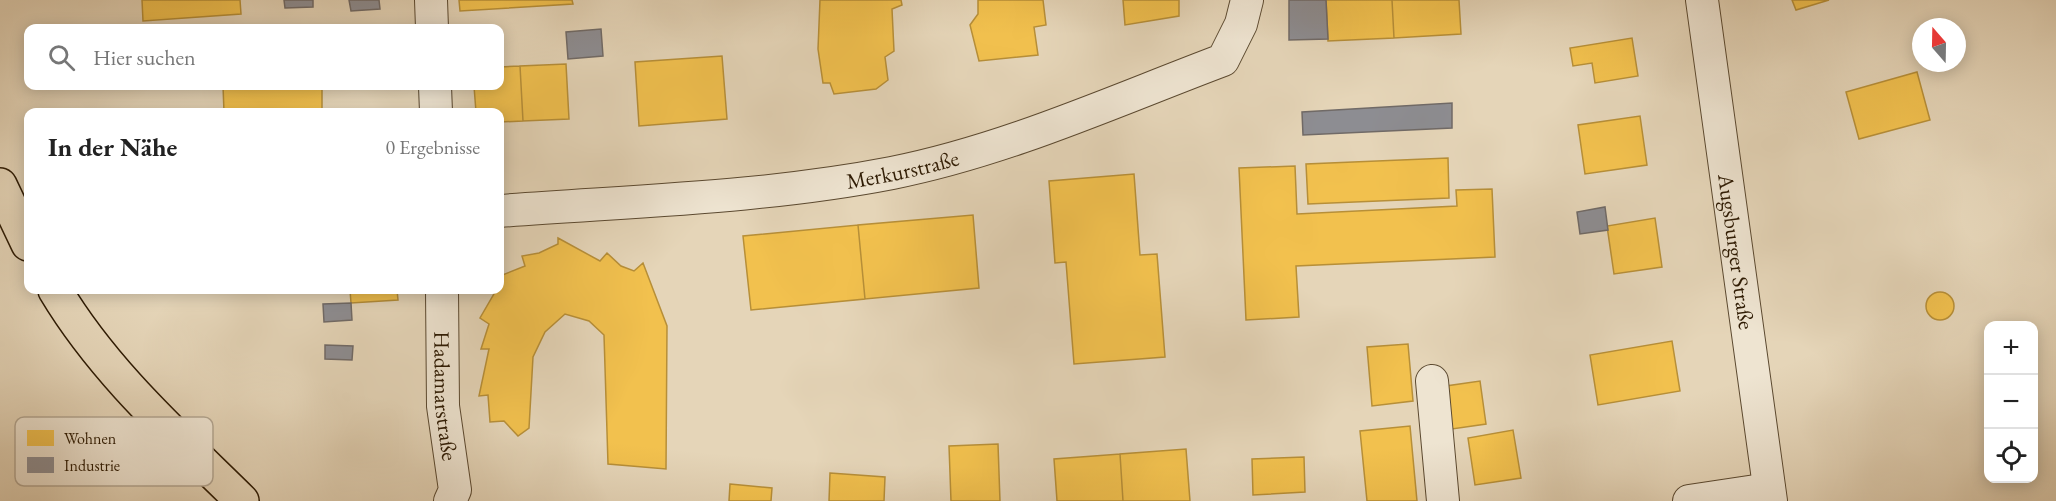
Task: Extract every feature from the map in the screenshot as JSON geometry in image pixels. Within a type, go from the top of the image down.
[{"type":"highway","points":[[0,185],[24,236]]},
{"type":"highway","points":[[57,294],[72,318],[128,388],[157,417]]},
{"type":"highway","points":[[213,472],[242,501]]},
{"type":"street","points":[[431,0],[432,24]]},
{"type":"street","name":"Merkurstraße","points":[[504,211],[806,186],[892,173],[959,157],[1030,135],[1223,60],[1241,24],[1247,0]]},
{"type":"street","name":"Augsburger Straße","points":[[1702,0],[1770,495]]},
{"type":"street","points":[[435,90],[436,108]]},
{"type":"street","name":"Hadamarstraße","points":[[442,294],[443,406],[459,497]]},
{"type":"street","points":[[1432,381],[1443,501]]},
{"type":"street","points":[[1689,501],[1770,495]]},
{"type":"building: Wohnen","points":[[142,0],[240,0],[241,14],[143,21]]},
{"type":"building: Wohnen","points":[[459,0],[572,0],[573,4],[460,11]]},
{"type":"building: Wohnen","points":[[820,0],[901,0],[902,5],[892,9],[894,51],[885,57],[888,80],[876,89],[834,94],[830,83],[823,83],[818,49]]},
{"type":"building: Wohnen","points":[[978,0],[1043,0],[1046,25],[1034,27],[1038,55],[979,61],[970,25],[978,14]]},
{"type":"building: Wohnen","points":[[1123,0],[1179,0],[1179,16],[1125,25]]},
{"type":"building: Wohnen","points":[[1326,0],[1392,0],[1394,38],[1328,41]]},
{"type":"building: Wohnen","points":[[1392,0],[1459,0],[1461,34],[1394,38]]},
{"type":"building: Wohnen","points":[[1792,0],[1829,0],[1796,10]]},
{"type":"building: Wohnen","points":[[1632,38],[1638,76],[1595,83],[1592,63],[1573,66],[1570,48]]},
{"type":"building: Wohnen","points":[[722,56],[727,119],[639,126],[635,62]]},
{"type":"building: Wohnen","points":[[566,64],[569,119],[523,121],[520,66]]},
{"type":"building: Wohnen","points":[[520,66],[523,121],[504,122],[504,108],[476,108],[474,90],[504,90],[504,67]]},
{"type":"building: Wohnen","points":[[1917,72],[1930,120],[1859,139],[1846,92]]},
{"type":"building: Wohnen","points":[[223,90],[322,90],[322,108],[224,108]]},
{"type":"building: Wohnen","points":[[1640,116],[1647,165],[1585,174],[1578,125]]},
{"type":"building: Wohnen","points":[[1448,158],[1449,198],[1308,204],[1306,164]]},
{"type":"building: Wohnen","points":[[1295,166],[1297,214],[1457,206],[1456,190],[1492,189],[1495,257],[1296,266],[1299,317],[1246,320],[1239,168]]},
{"type":"building: Wohnen","points":[[1134,174],[1140,255],[1157,254],[1165,357],[1074,364],[1066,262],[1055,263],[1049,181]]},
{"type":"building: Wohnen","points":[[973,215],[979,288],[865,299],[858,225]]},
{"type":"building: Wohnen","points":[[1655,218],[1662,267],[1614,274],[1607,226]]},
{"type":"building: Wohnen","points":[[858,225],[865,299],[751,310],[743,236]]},
{"type":"building: Wohnen","points":[[558,238],[600,261],[607,253],[621,266],[634,271],[643,263],[667,326],[666,469],[608,464],[604,335],[589,321],[565,314],[545,332],[533,357],[529,428],[518,436],[504,421],[490,422],[488,395],[479,396],[489,349],[481,349],[489,324],[480,318],[494,294],[504,294],[504,274],[525,266],[522,256],[539,253],[558,244]]},
{"type":"building: Wohnen","points":[[1940,292],[1950,296],[1954,306],[1950,316],[1940,320],[1930,316],[1926,306],[1930,296]]},
{"type":"building: Wohnen","points":[[350,294],[397,294],[398,300],[351,303]]},
{"type":"building: Wohnen","points":[[1672,341],[1680,391],[1598,405],[1590,355]]},
{"type":"building: Wohnen","points":[[1408,344],[1413,401],[1372,406],[1367,347]]},
{"type":"building: Wohnen","points":[[1480,381],[1486,424],[1452,429],[1446,386]]},
{"type":"building: Wohnen","points":[[1410,426],[1417,501],[1367,501],[1360,431]]},
{"type":"building: Wohnen","points":[[1513,430],[1521,478],[1475,485],[1468,438]]},
{"type":"building: Wohnen","points":[[998,444],[1000,501],[951,501],[949,446]]},
{"type":"building: Wohnen","points":[[1186,449],[1190,501],[1123,501],[1120,454]]},
{"type":"building: Wohnen","points":[[1120,454],[1123,501],[1057,501],[1054,459]]},
{"type":"building: Wohnen","points":[[1304,457],[1305,492],[1253,495],[1252,459]]},
{"type":"building: Wohnen","points":[[830,473],[885,477],[884,501],[829,501]]},
{"type":"building: Wohnen","points":[[730,484],[772,488],[771,501],[729,501]]},
{"type":"building: Industrie","points":[[284,0],[313,0],[313,7],[285,8]]},
{"type":"building: Industrie","points":[[349,0],[379,0],[380,9],[351,11]]},
{"type":"building: Industrie","points":[[1289,0],[1326,0],[1328,39],[1289,40]]},
{"type":"building: Industrie","points":[[601,29],[603,56],[568,59],[566,32]]},
{"type":"building: Industrie","points":[[1452,103],[1452,128],[1303,135],[1302,112]]},
{"type":"building: Industrie","points":[[1605,207],[1608,230],[1580,234],[1577,212]]},
{"type":"building: Industrie","points":[[351,303],[352,320],[324,322],[323,304]]},
{"type":"building: Industrie","points":[[325,345],[353,346],[352,360],[325,359]]}]
